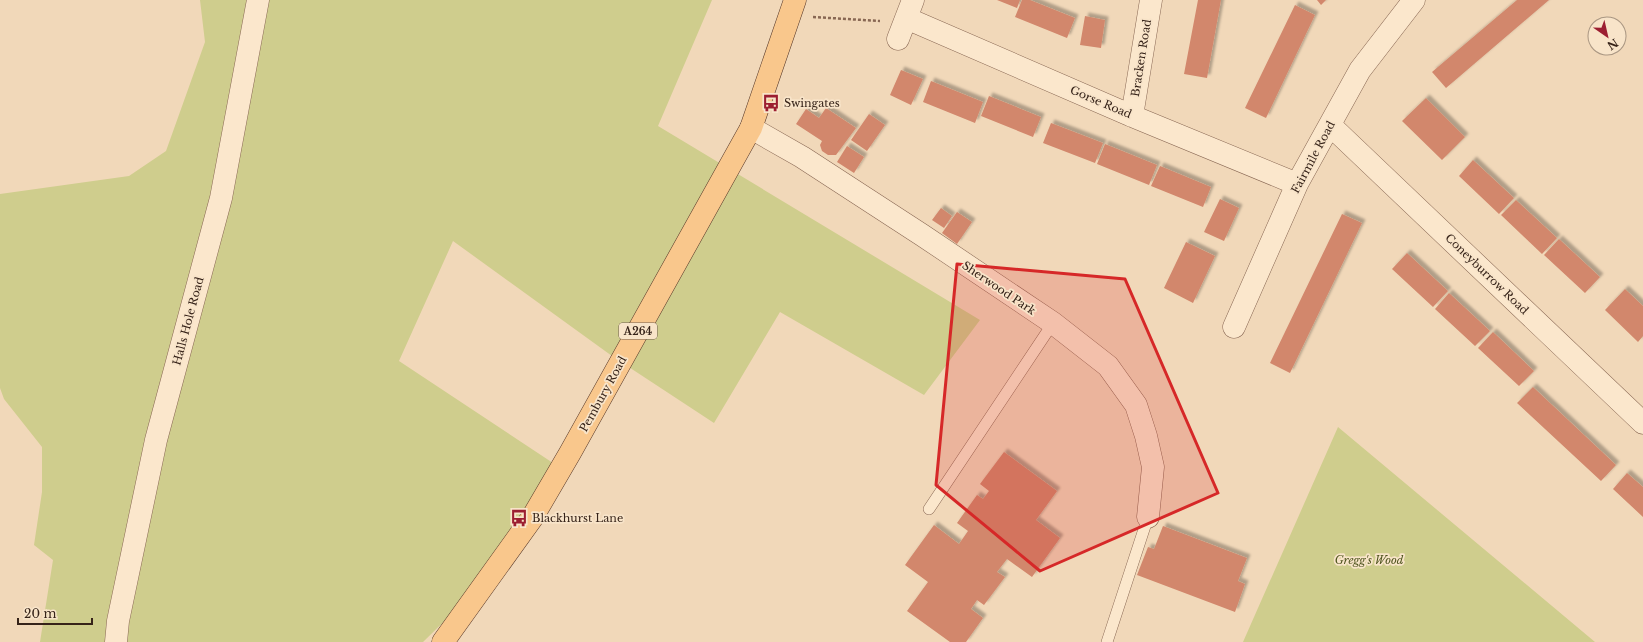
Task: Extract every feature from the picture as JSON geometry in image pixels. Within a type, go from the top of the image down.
[{"type":"main road","name":"Pembury Road","points":[[443,642],[532,518],[570,453],[751,128],[795,0]]},
{"type":"street","name":"Halls Hole Road","points":[[116,642],[118,621],[156,440],[222,198],[258,0]]},
{"type":"street","name":"Bracken Road","points":[[1132,116],[1151,0]]},
{"type":"street","name":"Fairmile Road","points":[[1234,327],[1297,184],[1360,70],[1414,0]]},
{"type":"street","name":"Gorse Road","points":[[910,9],[1132,116],[1297,184]]},
{"type":"street","points":[[898,39],[910,9]]},
{"type":"street","name":"Coneyburrow Road","points":[[1330,125],[1643,423]]},
{"type":"street","name":"Sherwood Park","points":[[751,128],[809,162],[1053,324],[1108,366],[1136,405],[1146,436],[1152,467],[1148,517]]},
{"type":"lane","points":[[929,509],[1053,324]]},
{"type":"lane","points":[[1107,642],[1148,517]]},
{"type":"path","points":[[811,17],[878,21],[910,9]]},
{"type":"highlighted area","points":[[957,264],[1125,279],[1218,493],[1040,571],[936,485]]},
{"type":"green space","points":[[200,0],[712,0],[658,126],[980,320],[924,395],[780,312],[714,423],[612,356],[453,241],[399,361],[556,465],[465,601],[423,642],[40,642],[53,560],[34,545],[42,492],[42,447],[4,399],[0,388],[0,194],[129,176],[166,151],[205,42]]},
{"type":"green space","name":"Gregg's Wood","points":[[1338,427],[1595,642],[1243,642]]},
{"type":"building","points":[[997,0],[1020,0],[1017,8]]},
{"type":"building","points":[[1022,0],[1030,0],[1075,18],[1067,38],[1015,17]]},
{"type":"building","points":[[1198,0],[1221,0],[1207,78],[1184,74]]},
{"type":"building","points":[[1317,0],[1326,0],[1321,5]]},
{"type":"building","points":[[1517,0],[1549,0],[1446,88],[1432,72]]},
{"type":"building","points":[[1295,5],[1315,15],[1266,118],[1245,108]]},
{"type":"building","points":[[1085,16],[1105,20],[1101,48],[1080,45]]},
{"type":"building","points":[[901,70],[923,79],[911,105],[890,95]]},
{"type":"building","points":[[931,81],[983,102],[975,123],[923,102]]},
{"type":"building","points":[[989,96],[1041,117],[1033,137],[981,116]]},
{"type":"building","points":[[1426,98],[1465,137],[1442,160],[1402,121]]},
{"type":"building","points":[[826,108],[856,128],[836,155],[828,155],[822,151],[820,145],[822,141],[796,124],[806,109],[819,118]]},
{"type":"building","points":[[869,114],[885,125],[867,151],[851,140]]},
{"type":"building","points":[[1051,123],[1103,143],[1095,163],[1043,143]]},
{"type":"building","points":[[1105,144],[1157,165],[1149,185],[1097,164]]},
{"type":"building","points":[[847,146],[864,157],[854,173],[837,162]]},
{"type":"building","points":[[1473,160],[1514,198],[1499,214],[1459,176]]},
{"type":"building","points":[[1160,166],[1211,187],[1203,207],[1151,186]]},
{"type":"building","points":[[1220,199],[1239,208],[1224,241],[1204,232]]},
{"type":"building","points":[[1516,200],[1557,238],[1542,254],[1501,215]]},
{"type":"building","points":[[941,208],[952,216],[944,228],[932,220]]},
{"type":"building","points":[[957,212],[972,222],[957,244],[942,233]]},
{"type":"building","points":[[1342,214],[1362,223],[1290,373],[1270,363]]},
{"type":"building","points":[[1559,239],[1600,277],[1585,293],[1544,255]]},
{"type":"building","points":[[1186,242],[1215,256],[1193,303],[1164,288]]},
{"type":"building","points":[[1407,253],[1448,291],[1433,307],[1392,269]]},
{"type":"building","points":[[1625,289],[1643,306],[1643,336],[1638,342],[1605,310]]},
{"type":"building","points":[[1449,293],[1490,331],[1475,346],[1435,309]]},
{"type":"building","points":[[1493,332],[1534,371],[1519,386],[1478,348]]},
{"type":"building","points":[[1533,387],[1616,465],[1601,481],[1517,403]]},
{"type":"building","points":[[1004,452],[1057,491],[1036,520],[1060,538],[1032,577],[1007,559],[997,572],[1005,577],[984,605],[977,600],[971,609],[983,618],[966,642],[950,642],[907,611],[928,582],[905,565],[934,525],[959,544],[968,531],[957,523],[977,495],[983,499],[989,491],[980,484]]},
{"type":"building","points":[[1627,473],[1643,487],[1643,517],[1613,489]]},
{"type":"building","points":[[1163,526],[1247,558],[1238,581],[1245,584],[1235,612],[1137,575],[1148,547],[1154,549]]},
{"type":"place","name":"Swingates","points":[[771,103]]},
{"type":"place","name":"Blackhurst Lane","points":[[519,518]]}]
